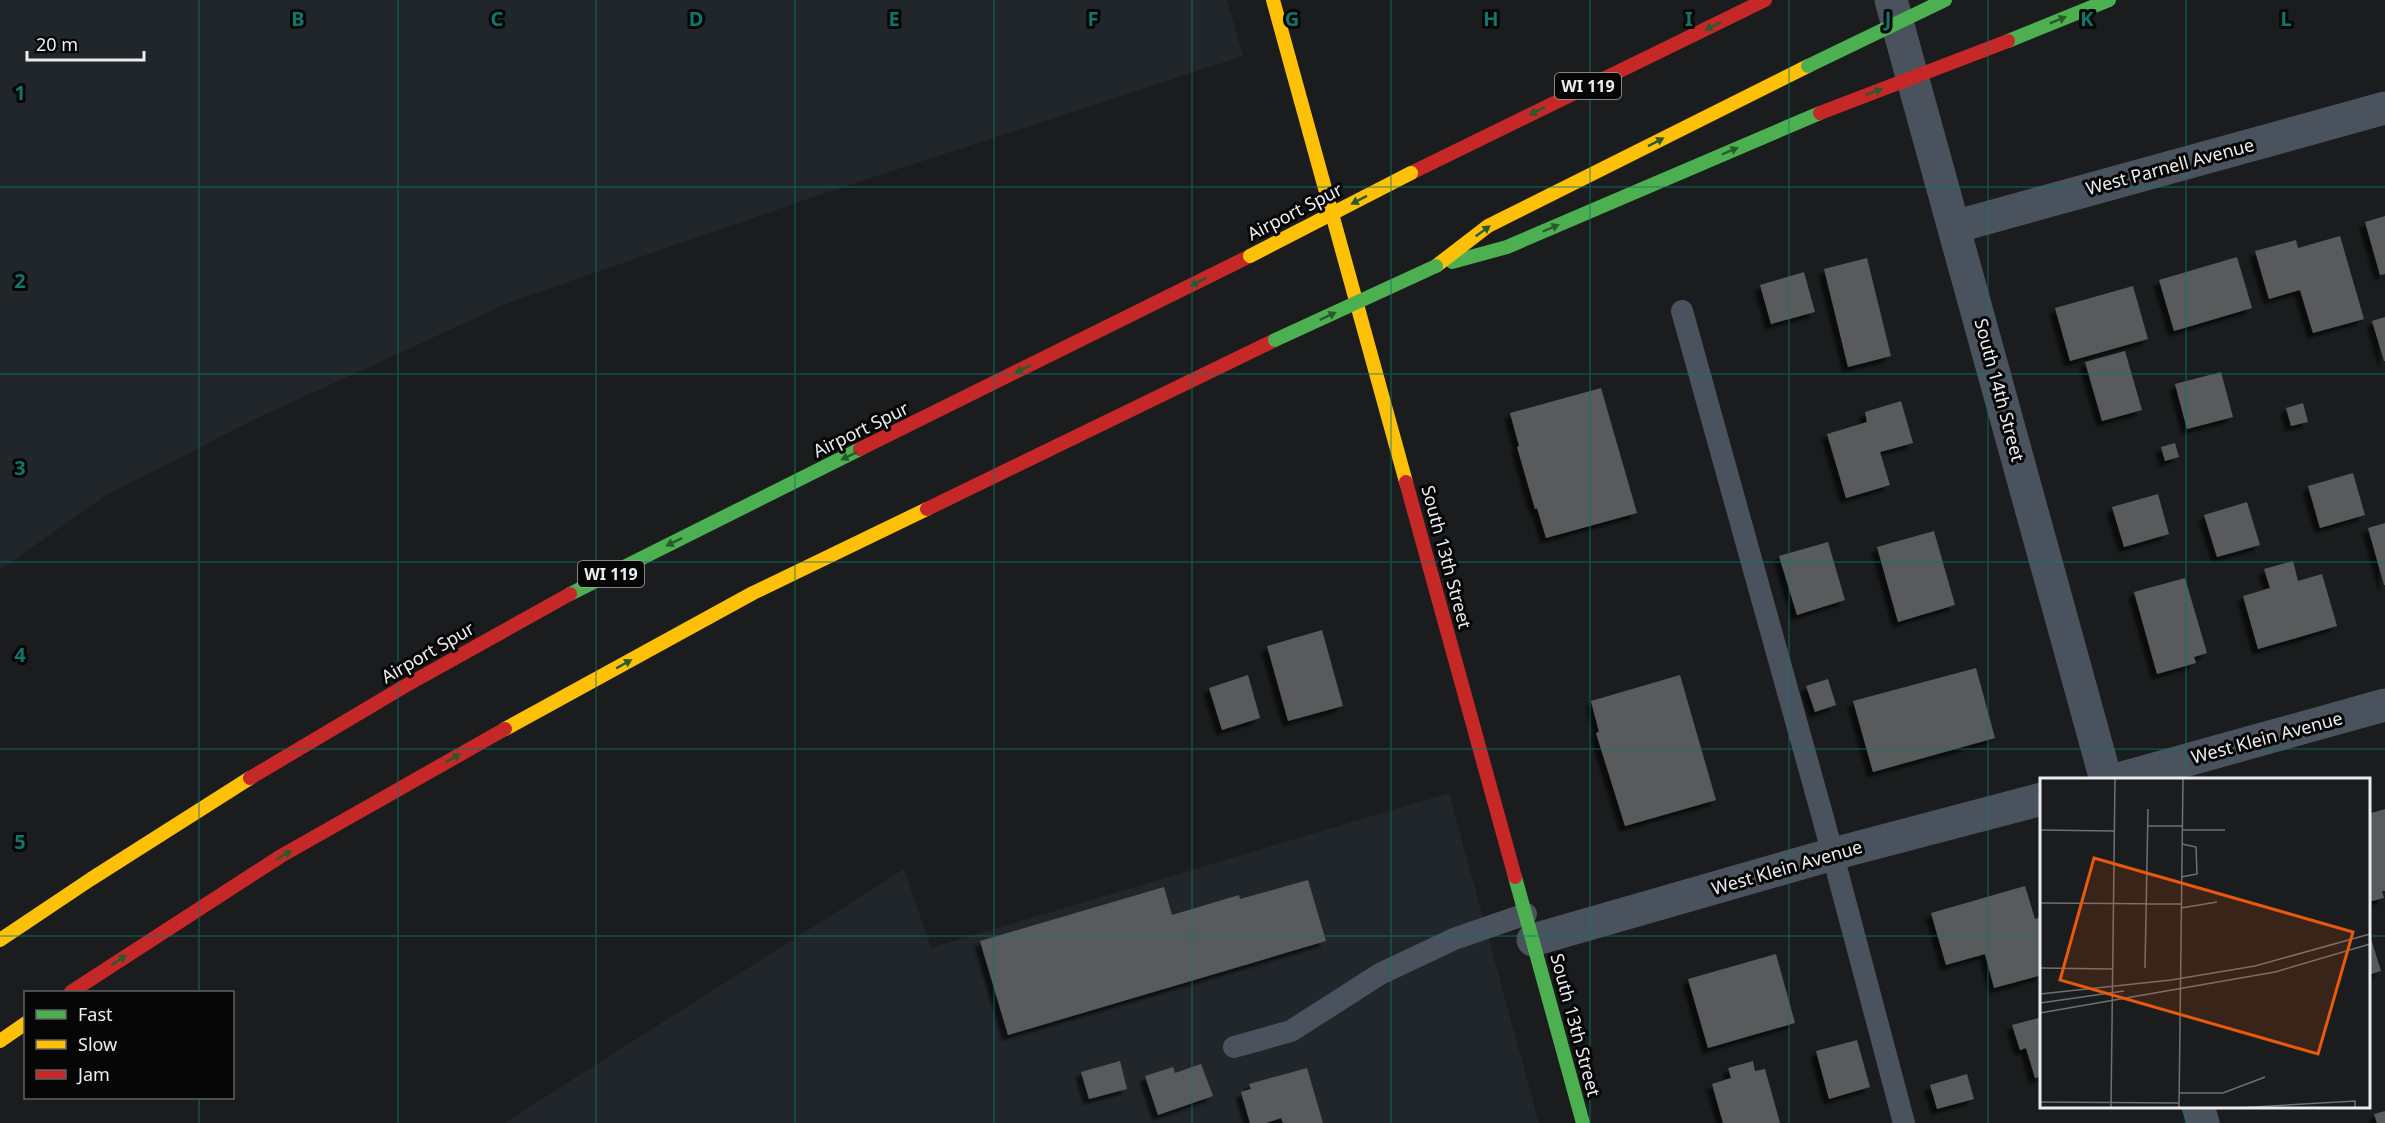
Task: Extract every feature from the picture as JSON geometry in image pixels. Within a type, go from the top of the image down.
[{"type":"main road","name":"South 13th Street","points":[[1273,0],[1583,1123]]},
{"type":"main road","name":"Airport Spur","points":[[0,940],[90,879],[258,773],[405,686],[565,596],[1250,256],[1411,173],[1765,0]]},
{"type":"main road","points":[[1436,266],[1488,226],[1945,0]]},
{"type":"main road","points":[[74,991],[282,856],[510,726],[753,593],[1275,340],[1436,266],[1507,247],[1820,113],[2109,0]]},
{"type":"main road","points":[[0,1041],[24,1024]]},
{"type":"street","name":"South 14th Street","points":[[1891,0],[2105,778]]},
{"type":"street","name":"West Parnell Avenue","points":[[1954,227],[2385,108]]},
{"type":"street","name":"West Klein Avenue","points":[[2122,778],[2385,705]]},
{"type":"street","name":"West Klein Avenue","points":[[1530,927],[1833,854],[2040,800]]},
{"type":"street","points":[[2198,1108],[2203,1123]]},
{"type":"lane","points":[[1682,311],[1833,854],[1904,1123]]},
{"type":"lane","points":[[1234,1047],[1291,1031],[1380,974],[1454,939],[1530,927]]},
{"type":"shaded area","points":[[0,0],[1227,0],[1243,56],[828,192],[513,301],[264,415],[106,495],[0,570]]},
{"type":"shaded area","points":[[1449,793],[1539,1123],[504,1123],[904,869],[931,948]]},
{"type":"building","points":[[2385,216],[2385,274],[2380,275],[2365,222]]},
{"type":"building","points":[[2340,236],[2364,319],[2313,333],[2300,290],[2269,299],[2255,251],[2296,240],[2298,248]]},
{"type":"building","points":[[2237,257],[2252,308],[2174,331],[2159,280]]},
{"type":"building","points":[[1867,258],[1891,356],[1848,367],[1824,269]]},
{"type":"building","points":[[1804,272],[1815,312],[1771,324],[1760,285]]},
{"type":"building","points":[[2133,286],[2148,339],[2070,361],[2055,308]]},
{"type":"building","points":[[2385,317],[2385,361],[2384,361],[2372,321]]},
{"type":"building","points":[[2125,351],[2142,410],[2102,421],[2085,362]]},
{"type":"building","points":[[2221,372],[2233,417],[2187,429],[2175,384]]},
{"type":"building","points":[[1601,388],[1637,513],[1546,538],[1517,447],[1519,446],[1510,413]]},
{"type":"building","points":[[1901,401],[1913,443],[1880,452],[1890,485],[1846,498],[1827,434],[1867,422],[1865,412]]},
{"type":"building","points":[[2303,403],[2308,422],[2291,426],[2286,408]]},
{"type":"building","points":[[2175,443],[2179,457],[2165,461],[2161,447]]},
{"type":"building","points":[[2353,473],[2365,515],[2320,528],[2308,486]]},
{"type":"building","points":[[2158,494],[2169,534],[2124,547],[2112,507]]},
{"type":"building","points":[[2247,502],[2260,545],[2217,557],[2204,515]]},
{"type":"building","points":[[2385,523],[2385,585],[2384,585],[2368,528]]},
{"type":"building","points":[[1934,531],[1955,605],[1898,622],[1877,547]]},
{"type":"building","points":[[1828,542],[1845,600],[1797,615],[1779,556]]},
{"type":"building","points":[[2293,561],[2298,581],[2322,574],[2337,626],[2258,649],[2243,596],[2270,588],[2264,569]]},
{"type":"building","points":[[2185,578],[2207,653],[2194,657],[2196,663],[2157,674],[2134,592]]},
{"type":"building","points":[[1322,630],[1343,706],[1288,721],[1267,646]]},
{"type":"building","points":[[1976,668],[1995,738],[1873,772],[1853,701]]},
{"type":"building","points":[[1248,675],[1260,718],[1222,730],[1209,688]]},
{"type":"building","points":[[1680,675],[1716,800],[1625,826],[1596,733],[1599,732],[1591,701]]},
{"type":"building","points":[[1828,679],[1836,705],[1815,712],[1806,686]]},
{"type":"building","points":[[2385,809],[2385,891],[2382,891],[2384,898],[2370,902],[2370,813]]},
{"type":"building","points":[[1308,880],[1326,941],[1008,1035],[980,941],[1164,887],[1172,915],[1239,895],[1240,899]]},
{"type":"building","points":[[2025,886],[2035,919],[2040,918],[2040,976],[1994,988],[1985,954],[1946,965],[1931,913]]},
{"type":"building","points":[[2370,935],[2381,971],[2370,974]]},
{"type":"building","points":[[1776,954],[1795,1023],[1708,1048],[1688,979]]},
{"type":"building","points":[[2040,1018],[2040,1077],[2035,1078],[2026,1048],[2020,1050],[2012,1025]]},
{"type":"building","points":[[1857,1040],[1870,1087],[1829,1099],[1816,1051]]},
{"type":"building","points":[[1120,1061],[1127,1089],[1089,1099],[1081,1072]]},
{"type":"building","points":[[1753,1061],[1755,1071],[1765,1069],[1780,1123],[1723,1123],[1712,1084],[1731,1078],[1728,1068]]},
{"type":"building","points":[[1201,1064],[1213,1096],[1158,1115],[1145,1076],[1173,1067],[1175,1073]]},
{"type":"building","points":[[1307,1068],[1323,1123],[1283,1123],[1281,1118],[1266,1123],[1250,1123],[1241,1092],[1251,1089],[1249,1084]]},
{"type":"building","points":[[1967,1074],[1974,1099],[1937,1109],[1930,1085]]},
{"type":"building","points":[[2385,1111],[2385,1123],[2377,1123],[2374,1114]]},
{"type":"traffic: fast","points":[[1808,66],[1945,0]]},
{"type":"traffic: fast","points":[[2008,41],[2109,0]]},
{"type":"traffic: fast","points":[[1452,262],[1507,247],[1820,113]]},
{"type":"traffic: fast","points":[[1275,340],[1436,266]]},
{"type":"traffic: fast","points":[[570,594],[860,449]]},
{"type":"traffic: fast","points":[[1515,877],[1583,1123]]},
{"type":"traffic: slow","points":[[1273,0],[1406,482]]},
{"type":"traffic: slow","points":[[1436,266],[1488,226],[1808,66]]},
{"type":"traffic: slow","points":[[1250,256],[1411,173]]},
{"type":"traffic: slow","points":[[505,729],[753,593],[927,509]]},
{"type":"traffic: slow","points":[[0,940],[250,778]]},
{"type":"traffic: slow","points":[[0,1041],[24,1024]]},
{"type":"traffic: jam","points":[[1411,173],[1765,0]]},
{"type":"traffic: jam","points":[[1820,113],[2008,41]]},
{"type":"traffic: jam","points":[[860,449],[1250,256]]},
{"type":"traffic: jam","points":[[927,509],[1275,340]]},
{"type":"traffic: jam","points":[[1406,482],[1515,877]]},
{"type":"traffic: jam","points":[[250,778],[405,686],[570,594]]},
{"type":"traffic: jam","points":[[73,991],[281,856],[505,729]]}]
